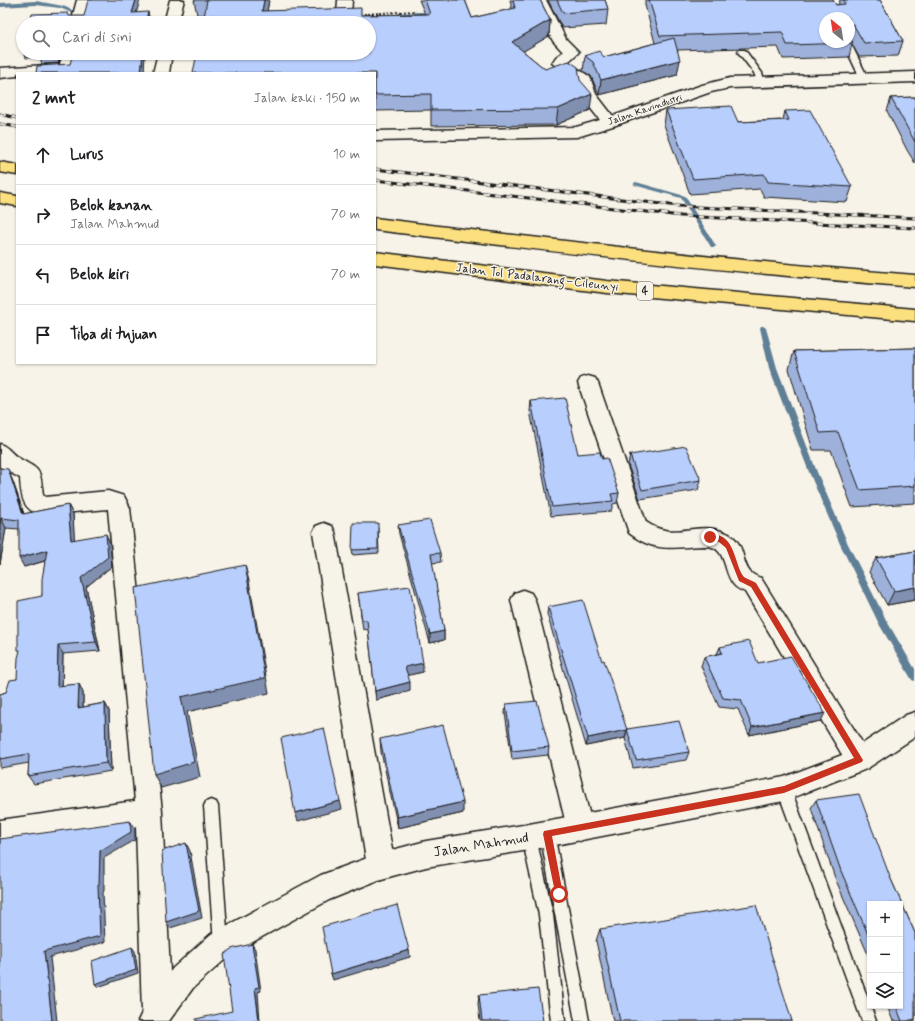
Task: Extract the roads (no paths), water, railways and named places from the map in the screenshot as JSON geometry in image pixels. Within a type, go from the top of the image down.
[{"type":"highway","points":[[0,167],[16,170]]},
{"type":"highway","points":[[0,198],[16,201]]},
{"type":"highway","points":[[376,224],[534,243],[849,276],[915,281]]},
{"type":"highway","name":"Jalan Tol Padalarang–Cileunyi","points":[[376,258],[607,287],[915,315]]},
{"type":"street","points":[[173,16],[177,0]]},
{"type":"street","points":[[344,15],[345,0]]},
{"type":"street","points":[[539,0],[560,41],[572,52],[560,60],[560,63],[585,80],[588,95],[610,122]]},
{"type":"street","points":[[0,73],[67,68],[69,60]]},
{"type":"street","points":[[161,72],[164,60]]},
{"type":"street","name":"Jalan Kavindustri","points":[[376,136],[577,132],[707,88],[730,83],[915,77]]},
{"type":"street","points":[[588,383],[637,527],[648,535],[667,540],[700,536],[710,537],[721,540],[728,547],[742,579],[753,585],[859,760]]},
{"type":"street","points":[[0,452],[7,462],[25,469],[30,475],[32,498],[40,506],[108,500],[116,502],[119,508],[149,812],[155,1016]]},
{"type":"street","points":[[324,532],[381,866]]},
{"type":"street","points":[[523,600],[580,828]]},
{"type":"street","name":"Jalan Mahmud","points":[[155,1016],[183,978],[221,944],[321,890],[381,866],[426,854],[580,828],[784,789],[859,760],[915,723]]},
{"type":"street","points":[[0,833],[149,812]]},
{"type":"lane","points":[[850,48],[864,78]]},
{"type":"lane","points":[[742,52],[758,73],[761,82]]},
{"type":"lane","points":[[784,789],[869,1021]]},
{"type":"lane","points":[[211,806],[221,944]]},
{"type":"lane","points":[[538,835],[558,1021]]},
{"type":"lane","points":[[538,835],[582,1021]]},
{"type":"waterway","points":[[0,5],[36,3],[61,7],[83,16]]},
{"type":"waterway","points":[[399,15],[422,14],[435,17]]},
{"type":"waterway","points":[[636,184],[683,197],[713,246]]},
{"type":"waterway","points":[[763,328],[773,368],[813,472],[844,544],[882,621],[915,677]]},
{"type":"railway","points":[[0,114],[16,118]]},
{"type":"railway","points":[[0,124],[16,127]]},
{"type":"railway","points":[[376,169],[678,206],[915,218]]},
{"type":"railway","points":[[376,180],[681,216],[915,228]]}]
